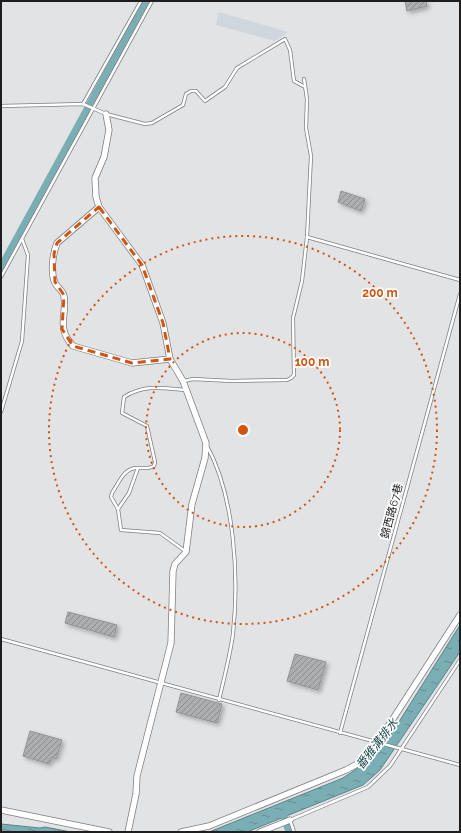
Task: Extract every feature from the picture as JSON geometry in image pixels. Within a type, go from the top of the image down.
[{"type":"street","points":[[106,114],[109,130],[104,158],[95,178],[96,197],[99,207],[142,265],[163,323],[170,359],[187,390],[206,443],[205,458],[192,504],[186,552],[175,564],[173,571],[171,643],[137,776],[136,794],[128,832]]},
{"type":"street","points":[[99,207],[57,243],[53,267],[55,282],[64,295],[62,329],[68,341],[73,346],[132,363],[170,359]]},
{"type":"street","points":[[181,832],[209,826],[346,770],[359,763],[378,742],[460,615]]},
{"type":"street","points":[[1,810],[109,832]]},
{"type":"street","points":[[260,832],[290,820]]},
{"type":"lane","points":[[83,104],[141,1]]},
{"type":"lane","points":[[1,277],[152,1]]},
{"type":"lane","points":[[1,106],[83,104],[106,114],[145,124],[152,123],[183,105],[186,94],[191,91],[196,91],[205,101],[225,87],[237,68],[285,39],[290,50],[294,81],[305,87]]},
{"type":"lane","points":[[183,381],[193,379],[232,381],[287,380],[292,377],[295,372],[293,318],[302,281],[307,237],[311,156],[306,128],[307,99],[304,79]]},
{"type":"lane","points":[[307,237],[460,280]]},
{"type":"lane","points":[[1,412],[22,341],[28,255],[22,238]]},
{"type":"lane","name":"錦西路67巷","points":[[340,733],[460,294]]},
{"type":"lane","points":[[186,552],[160,533],[121,530],[118,509],[112,498],[112,493],[127,470],[151,468],[154,466],[150,430],[145,424],[122,413],[124,398],[136,390],[148,388],[187,390]]},
{"type":"lane","points":[[206,443],[220,476],[225,497],[230,527],[236,588],[233,636],[220,700]]},
{"type":"lane","points":[[118,509],[129,493],[138,468]]},
{"type":"lane","points":[[1,639],[340,733],[378,742],[400,750],[460,765]]},
{"type":"lane","points":[[294,832],[290,820],[368,787],[390,766],[460,660]]},
{"type":"highlighted area","points":[[99,207],[142,265],[163,323],[170,359],[132,363],[73,346],[62,329],[64,295],[55,282],[54,254],[57,243]]},
{"type":"shaded area","points":[[219,12],[288,32],[275,41],[216,25]]},
{"type":"water","points":[[460,625],[460,652],[380,770],[363,785],[247,832],[209,832],[343,778],[365,763],[390,736]]},
{"type":"water","points":[[1,824],[40,828],[45,827],[71,832],[1,832]]},
{"type":"building","points":[[405,1],[426,1],[427,6],[407,11]]},
{"type":"building","points":[[341,191],[365,199],[361,211],[338,202]]},
{"type":"building","points":[[68,612],[117,625],[114,637],[65,623]]},
{"type":"building","points":[[295,654],[326,662],[318,690],[287,681]]},
{"type":"building","points":[[181,693],[222,704],[217,723],[176,712]]},
{"type":"building","points":[[30,731],[62,740],[56,759],[52,757],[49,764],[23,756]]},
{"type":"waterway","points":[[1,267],[146,1]]},
{"type":"waterway","points":[[283,813],[289,832]]},
{"type":"water label","name":"番雅溝排水","points":[[377,744]]}]
